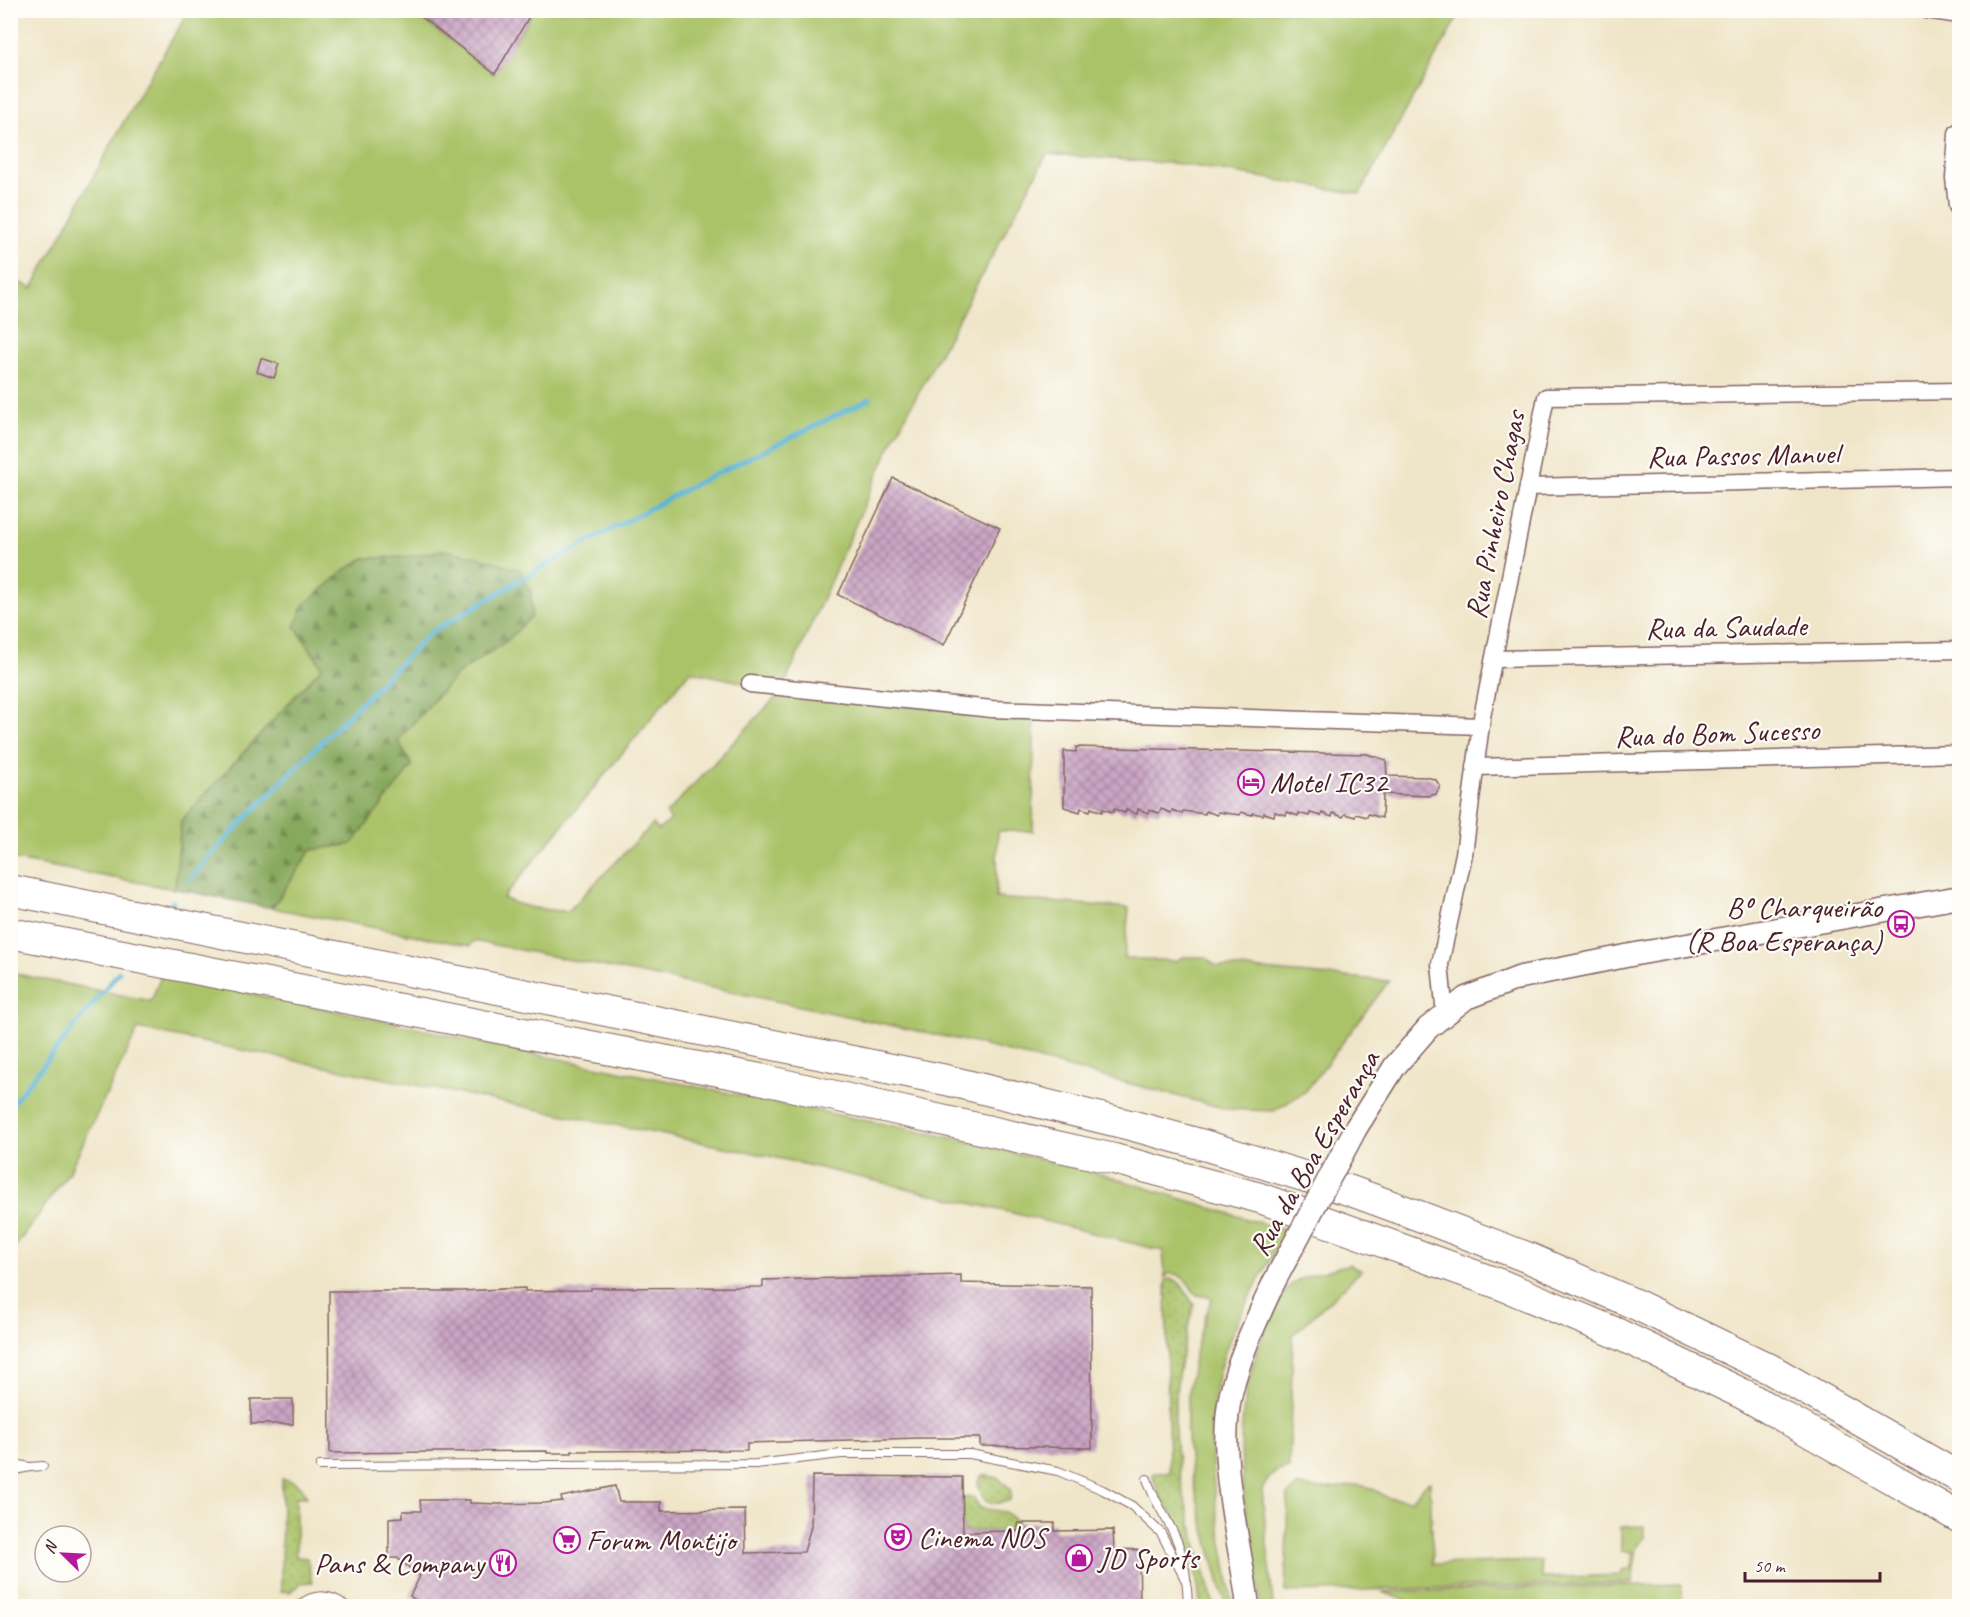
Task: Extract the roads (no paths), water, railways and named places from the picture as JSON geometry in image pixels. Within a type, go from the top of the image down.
[{"type":"highway","points":[[10,890],[891,1068],[1026,1098],[1207,1146],[1341,1188],[1422,1217],[1528,1258],[1637,1305],[1770,1369],[1959,1478]]},
{"type":"highway","points":[[10,933],[760,1079],[1114,1159],[1260,1198],[1502,1285],[1614,1332],[1745,1395],[1959,1518]]},
{"type":"street","points":[[1926,10],[1959,15]]},
{"type":"street","points":[[1959,134],[1957,178],[1959,205]]},
{"type":"street","name":"Rua Pinheiro Chagas","points":[[1445,1015],[1440,964],[1464,854],[1481,726],[1546,397],[1959,391]]},
{"type":"street","name":"Rua Passos Manuel","points":[[1528,487],[1959,477]]},
{"type":"street","name":"Rua da Saudade","points":[[1494,659],[1959,650]]},
{"type":"street","points":[[750,684],[992,709],[1481,726]]},
{"type":"street","name":"Rua do Bom Sucesso","points":[[1475,767],[1959,754]]},
{"type":"street","name":"Rua da Boa Esperança","points":[[1248,1606],[1231,1500],[1226,1444],[1230,1395],[1244,1348],[1274,1282],[1356,1128],[1395,1066],[1428,1028],[1466,998],[1521,977],[1636,954],[1959,897]]},
{"type":"lane","points":[[320,1466],[756,1464],[841,1454],[970,1454],[1058,1471],[1103,1490],[1132,1506],[1161,1533],[1188,1583]]},
{"type":"lane","points":[[10,1463],[30,1467]]},
{"type":"lane","points":[[10,1471],[43,1466]]},
{"type":"lane","points":[[1147,1479],[1180,1547],[1188,1583],[1188,1606]]},
{"type":"lane","points":[[298,1606],[307,1599],[328,1596],[346,1606]]},
{"type":"waterway","points":[[191,879],[249,815],[430,633],[553,561],[697,483],[870,399]]},
{"type":"waterway","points":[[165,913],[173,902]]},
{"type":"waterway","points":[[10,1106],[119,972]]},
{"type":"place","name":"Motel IC32","points":[[1251,782]]},
{"type":"place","name":"Bº Charqueirão (R Boa Esperança)","points":[[1901,924]]},
{"type":"place","name":"Cinema NOS","points":[[898,1537]]},
{"type":"place","name":"Forum Montijo","points":[[567,1540]]},
{"type":"place","name":"JD Sports","points":[[1079,1558]]},
{"type":"place","name":"Pans & Company","points":[[503,1563]]}]
